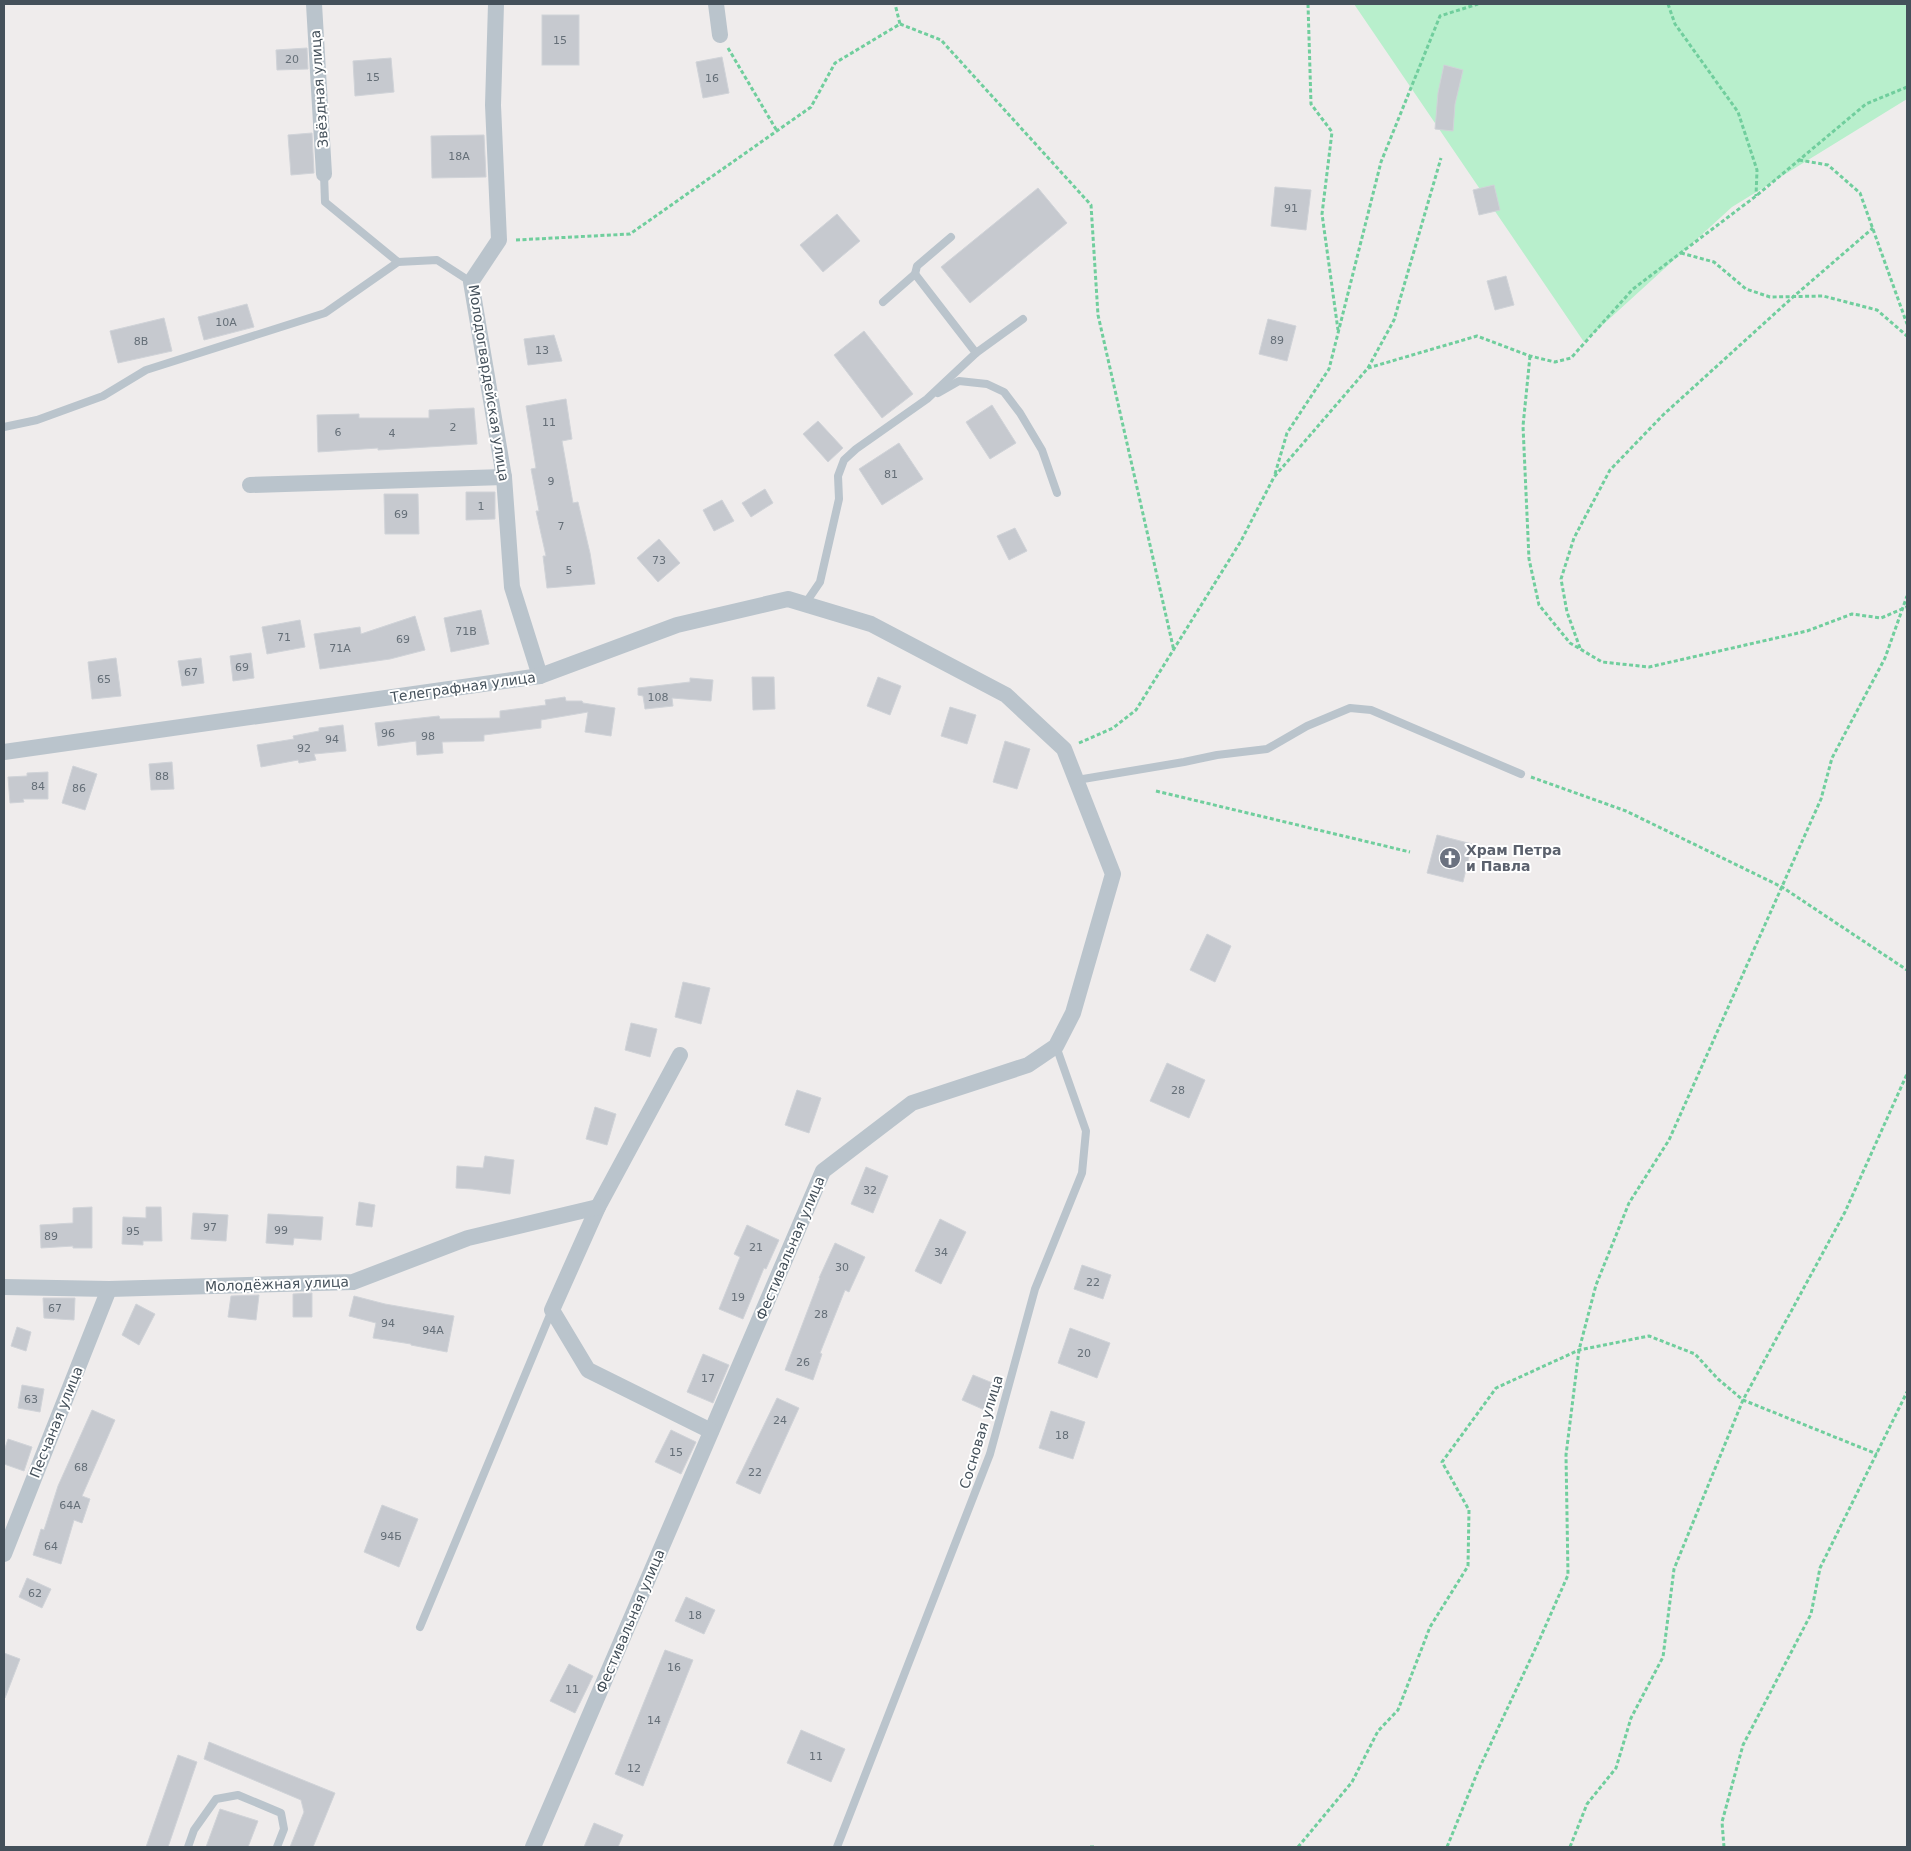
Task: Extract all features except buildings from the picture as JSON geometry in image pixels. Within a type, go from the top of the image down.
[{"type":"street","name":"Звёздная улица","points":[[314,4],[324,174]]},
{"type":"street","points":[[496,4],[493,105],[499,240]]},
{"type":"street","points":[[716,4],[720,35]]},
{"type":"street","name":"Молодогвардейская улица","points":[[499,240],[471,282],[504,477],[512,587],[540,676]]},
{"type":"street","points":[[250,485],[504,477]]},
{"type":"street","name":"Телеграфная улица","points":[[4,752],[540,676],[677,625],[788,599],[871,624],[958,669]]},
{"type":"street","name":"Фестивальная улица","points":[[533,1847],[822,1171],[912,1103],[1028,1065],[1056,1046],[1073,1013],[1113,874],[1064,749],[1006,694],[958,669]]},
{"type":"street","points":[[680,1054],[598,1207],[552,1310],[588,1370],[712,1431]]},
{"type":"street","name":"Молодёжная улица","points":[[4,1287],[109,1289],[352,1282],[468,1238],[598,1207]]},
{"type":"street","name":"Песчаная улица","points":[[4,1554],[109,1289]]},
{"type":"lane","points":[[324,174],[325,202],[398,262]]},
{"type":"lane","points":[[883,302],[915,274],[917,266],[951,237]]},
{"type":"lane","points":[[4,427],[38,420],[103,396],[146,370],[325,313],[398,262],[437,260],[471,282]]},
{"type":"lane","points":[[915,274],[976,353]]},
{"type":"lane","points":[[927,399],[976,353],[1023,318]]},
{"type":"lane","points":[[805,604],[820,582],[838,499],[838,476],[844,460],[856,449],[927,399],[959,381],[987,384],[1004,392],[1020,413],[1042,450],[1057,493]]},
{"type":"lane","points":[[1076,780],[1175,764],[1217,755],[1267,749],[1307,726],[1350,708],[1371,710],[1521,774]]},
{"type":"lane","name":"Сосновая улица","points":[[837,1847],[990,1454],[1035,1288],[1082,1173],[1086,1131],[1056,1046]]},
{"type":"lane","points":[[420,1627],[552,1310]]},
{"type":"lane","points":[[188,1847],[194,1830],[216,1799],[238,1795],[281,1813],[284,1829],[277,1847]]},
{"type":"path","points":[[895,4],[900,24]]},
{"type":"path","points":[[1308,4],[1311,104],[1332,132],[1322,214],[1338,333]]},
{"type":"path","points":[[1064,749],[1113,728],[1136,710],[1241,541],[1274,477],[1287,433],[1329,369],[1381,162],[1440,16],[1478,4]]},
{"type":"path","points":[[1668,4],[1675,24],[1738,112],[1756,170],[1756,196]]},
{"type":"path","points":[[499,240],[630,234],[811,107],[835,63],[900,24]]},
{"type":"path","points":[[900,24],[941,40],[1091,205],[1098,315],[1174,651]]},
{"type":"path","points":[[720,35],[776,131]]},
{"type":"path","points":[[1368,368],[1477,336],[1530,356],[1555,362],[1571,358],[1633,289],[1756,196],[1866,104],[1907,87]]},
{"type":"path","points":[[1274,477],[1368,368],[1394,320],[1441,158]]},
{"type":"path","points":[[1799,160],[1828,165],[1860,193],[1907,324]]},
{"type":"path","points":[[1580,648],[1566,612],[1561,579],[1574,538],[1610,470],[1663,415],[1793,296],[1873,228]]},
{"type":"path","points":[[1681,253],[1714,262],[1746,289],[1770,297],[1823,296],[1877,310],[1907,336]]},
{"type":"path","points":[[1530,356],[1523,426],[1530,559],[1539,606],[1570,643],[1602,662],[1649,667],[1808,632],[1852,614],[1881,618],[1905,607]]},
{"type":"path","points":[[1447,1847],[1478,1771],[1568,1575],[1566,1455],[1579,1350],[1596,1285],[1629,1203],[1669,1140],[1821,799],[1832,758],[1885,658],[1905,607],[1907,596]]},
{"type":"path","points":[[1521,774],[1626,811],[1782,886],[1907,970]]},
{"type":"path","points":[[1156,791],[1410,852]]},
{"type":"path","points":[[1570,1847],[1587,1804],[1616,1768],[1631,1718],[1663,1657],[1674,1569],[1743,1400],[1845,1212],[1907,1074]]},
{"type":"path","points":[[1298,1847],[1352,1782],[1378,1731],[1398,1710],[1430,1627],[1468,1566],[1469,1510],[1442,1462],[1496,1388],[1579,1350],[1649,1336],[1695,1354],[1718,1379],[1743,1400],[1877,1454]]},
{"type":"path","points":[[1724,1847],[1722,1822],[1743,1746],[1811,1614],[1820,1568],[1907,1392]]},
{"type":"path","points":[[1090,1847],[1095,1847]]},
{"type":"green space","points":[[1354,4],[1907,4],[1907,99],[1732,207],[1584,342]]},
{"type":"place","name":"Храм Петра и Павла","points":[[1450,858]]}]
